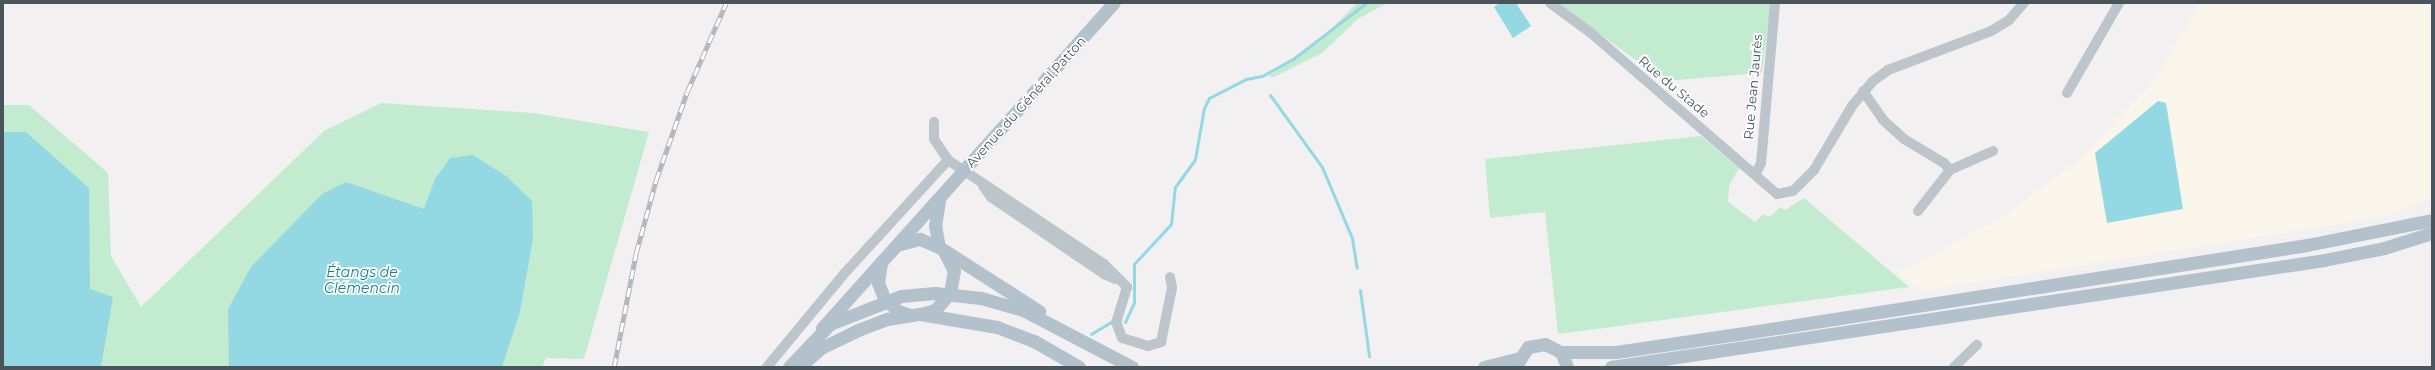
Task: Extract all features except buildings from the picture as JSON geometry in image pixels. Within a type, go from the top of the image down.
[{"type":"main road","name":"Avenue du Général Patton","points":[[789,367],[895,246],[939,201],[1114,3]]},
{"type":"main road","points":[[799,367],[838,339],[875,323],[935,310],[950,294],[954,271],[941,249],[935,224],[939,201]]},
{"type":"main road","points":[[1484,367],[1516,363],[1536,344],[1545,344],[1561,352],[1616,352],[2307,245],[2432,220]]},
{"type":"main road","points":[[1611,367],[2324,260],[2384,248],[2432,233]]},
{"type":"main road","points":[[895,246],[920,239],[941,249],[1014,293],[1064,330]]},
{"type":"main road","points":[[881,262],[878,283],[886,300],[915,315],[997,327],[1034,341],[1079,367]]},
{"type":"main road","points":[[822,328],[886,300],[916,294],[950,294],[1023,310],[1064,330],[1132,367]]},
{"type":"main road","points":[[1561,352],[1567,367]]},
{"type":"street","name":"Rue du Stade","points":[[1550,3],[1756,172],[1770,191],[1777,194],[1793,191],[1814,170],[1863,91]]},
{"type":"street","name":"Rue Jean Jaurès","points":[[1756,172],[1761,163],[1775,3]]},
{"type":"street","points":[[1950,170],[1944,163],[1904,139],[1883,120],[1863,91],[1888,70],[1991,31],[2009,20],[2024,3]]},
{"type":"street","points":[[2067,93],[2119,3]]},
{"type":"street","points":[[934,122],[934,139],[948,160],[982,185],[991,197],[1104,274],[1117,279],[1127,287],[1127,292],[1116,322],[1117,331],[1122,338],[1148,346],[1161,342],[1172,288],[1170,277]]},
{"type":"street","points":[[1918,211],[1950,170],[1993,151]]},
{"type":"street","points":[[767,367],[843,275],[948,160]]},
{"type":"street","points":[[1954,367],[1977,345]]},
{"type":"shaded area","points":[[2201,3],[2432,3],[2432,198],[2382,217],[1921,291],[1898,273],[2002,217],[2078,161],[2153,82]]},
{"type":"green space","points":[[1357,3],[1388,3],[1359,18],[1322,53],[1274,77],[1268,76],[1322,38]]},
{"type":"green space","points":[[1557,3],[1771,3],[1762,73],[1665,81]]},
{"type":"green space","points":[[381,103],[533,113],[649,132],[584,359],[546,358],[542,367],[3,367],[3,105],[29,105],[108,173],[111,256],[141,307],[324,131]]},
{"type":"green space","points":[[1701,136],[1739,168],[1729,186],[1728,202],[1755,222],[1763,214],[1770,217],[1780,207],[1785,210],[1804,198],[1909,287],[1558,334],[1545,212],[1490,218],[1485,159]]},
{"type":"water","points":[[1500,3],[1516,3],[1531,26],[1513,38],[1494,7]]},
{"type":"water","points":[[2158,101],[2166,103],[2183,209],[2107,223],[2095,153]]},
{"type":"water","points":[[3,132],[26,132],[89,188],[90,289],[113,297],[101,367],[3,367]]},
{"type":"water","name":"Étangs de Clémencin","points":[[473,155],[506,176],[532,201],[533,238],[520,312],[502,367],[229,367],[228,309],[251,267],[322,194],[346,182],[424,209],[435,179],[450,158]]},
{"type":"waterway","points":[[1125,322],[1134,303],[1134,264],[1171,224],[1175,187],[1195,159],[1204,108],[1209,98],[1246,79],[1262,76],[1293,59],[1366,3]]},
{"type":"waterway","points":[[1270,95],[1322,167],[1352,238],[1357,268]]},
{"type":"waterway","points":[[1360,290],[1369,356]]},
{"type":"waterway","points":[[1091,334],[1111,322]]},
{"type":"railway","points":[[614,367],[636,253],[656,180],[687,92],[726,3]]}]
